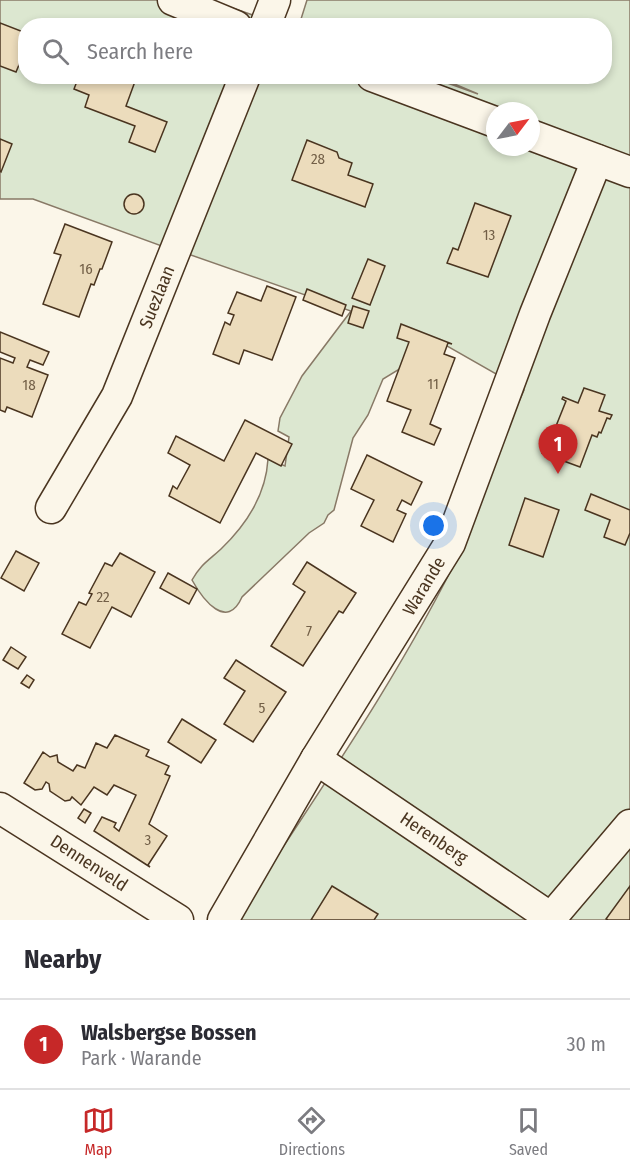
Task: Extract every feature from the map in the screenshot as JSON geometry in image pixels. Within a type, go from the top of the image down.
[{"type":"street","points":[[173,0],[217,18]]},
{"type":"street","points":[[268,18],[275,0]]},
{"type":"street","name":"Suezlaan","points":[[51,507],[117,396],[242,84]]},
{"type":"street","points":[[393,84],[486,119]]},
{"type":"street","points":[[540,138],[630,172]]},
{"type":"street","name":"Warande","points":[[223,920],[316,759],[450,543],[535,314],[597,159]]},
{"type":"street","name":"Herenberg","points":[[316,759],[553,919],[630,825]]},
{"type":"street","name":"Dennenveld","points":[[0,808],[178,920]]},
{"type":"green space","points":[[0,0],[209,0],[262,18],[18,18],[18,84],[450,84],[478,94],[454,84],[612,84],[612,18],[301,18],[307,0],[630,0],[630,920],[235,920],[385,689],[439,593],[464,544],[460,534],[524,390],[442,343],[383,379],[368,415],[353,438],[334,510],[324,523],[309,533],[242,597],[236,607],[229,612],[222,612],[202,596],[192,580],[202,566],[239,530],[253,508],[263,484],[268,459],[285,466],[289,437],[278,431],[280,418],[302,376],[351,311],[33,199],[0,199]]},
{"type":"building","points":[[0,23],[18,30],[18,67],[16,72],[0,66]]},
{"type":"building","points":[[76,84],[134,84],[126,106],[167,122],[155,152],[129,142],[135,126],[85,107],[89,95],[74,89]]},
{"type":"building","points":[[0,139],[12,144],[1,172],[0,171]]},
{"type":"building","points":[[307,140],[337,152],[339,158],[352,163],[348,175],[373,184],[365,207],[292,180]]},
{"type":"building","points":[[134,194],[141,197],[144,204],[141,211],[134,214],[127,211],[124,204],[127,197]]},
{"type":"building","points":[[475,203],[511,216],[488,277],[447,263],[453,248],[458,250]]},
{"type":"building","points":[[65,224],[112,242],[94,285],[91,284],[79,317],[43,304],[61,255],[54,253]]},
{"type":"building","points":[[368,259],[385,266],[370,305],[352,298]]},
{"type":"building","points":[[267,286],[296,297],[272,360],[244,350],[239,364],[213,354],[225,322],[230,325],[234,315],[228,313],[237,292],[261,301]]},
{"type":"building","points":[[307,289],[346,305],[342,316],[303,300]]},
{"type":"building","points":[[353,306],[369,311],[363,328],[348,323]]},
{"type":"building","points":[[401,324],[452,344],[448,343],[444,354],[455,358],[430,424],[441,429],[434,445],[402,432],[411,410],[387,401],[409,342],[397,338]]},
{"type":"building","points":[[0,332],[49,352],[43,365],[30,360],[27,367],[48,375],[32,417],[7,407],[5,412],[0,410],[0,358],[13,363],[15,358],[0,352]]},
{"type":"building","points":[[584,388],[605,395],[599,411],[612,415],[610,419],[607,418],[597,437],[592,435],[580,467],[542,453],[551,429],[554,431],[566,401],[562,399],[563,397],[578,403]]},
{"type":"building","points":[[245,420],[292,444],[281,466],[256,453],[220,523],[169,496],[173,486],[177,489],[190,465],[168,453],[176,436],[224,461]]},
{"type":"building","points":[[367,455],[422,482],[411,505],[402,500],[397,510],[406,514],[393,542],[361,526],[374,500],[351,489]]},
{"type":"building","points":[[591,494],[630,510],[630,533],[625,545],[604,537],[610,520],[585,510]]},
{"type":"building","points":[[525,498],[559,510],[543,557],[509,545]]},
{"type":"building","points":[[16,551],[39,563],[24,591],[1,578]]},
{"type":"building","points":[[120,553],[155,572],[131,617],[112,607],[90,648],[62,634],[79,602],[86,605],[92,594],[89,593],[105,563],[112,566]]},
{"type":"building","points":[[307,562],[356,593],[343,613],[339,611],[303,666],[271,646],[305,592],[293,584]]},
{"type":"building","points":[[168,573],[197,589],[189,604],[160,588]]},
{"type":"building","points":[[11,647],[26,657],[18,669],[3,660]]},
{"type":"building","points":[[236,660],[286,692],[253,742],[224,724],[245,691],[224,678]]},
{"type":"building","points":[[27,675],[34,680],[29,688],[21,683]]},
{"type":"building","points":[[182,719],[216,740],[201,763],[168,742]]},
{"type":"building","points":[[115,735],[149,750],[146,756],[169,766],[165,774],[170,776],[149,824],[167,836],[148,865],[150,867],[94,831],[102,817],[116,823],[114,827],[119,831],[136,795],[114,785],[107,795],[94,787],[81,805],[72,797],[65,801],[50,791],[49,784],[46,782],[42,789],[35,790],[24,783],[43,752],[50,757],[57,755],[58,762],[73,771],[77,765],[85,768],[96,743],[107,748]]},
{"type":"building","points":[[84,809],[91,813],[85,823],[78,818]]},
{"type":"building","points":[[332,886],[378,914],[374,920],[311,920]]},
{"type":"building","points":[[630,886],[630,920],[606,919]]},
{"type":"place","name":"Walsbergse Bossen","points":[[558,474]]}]
